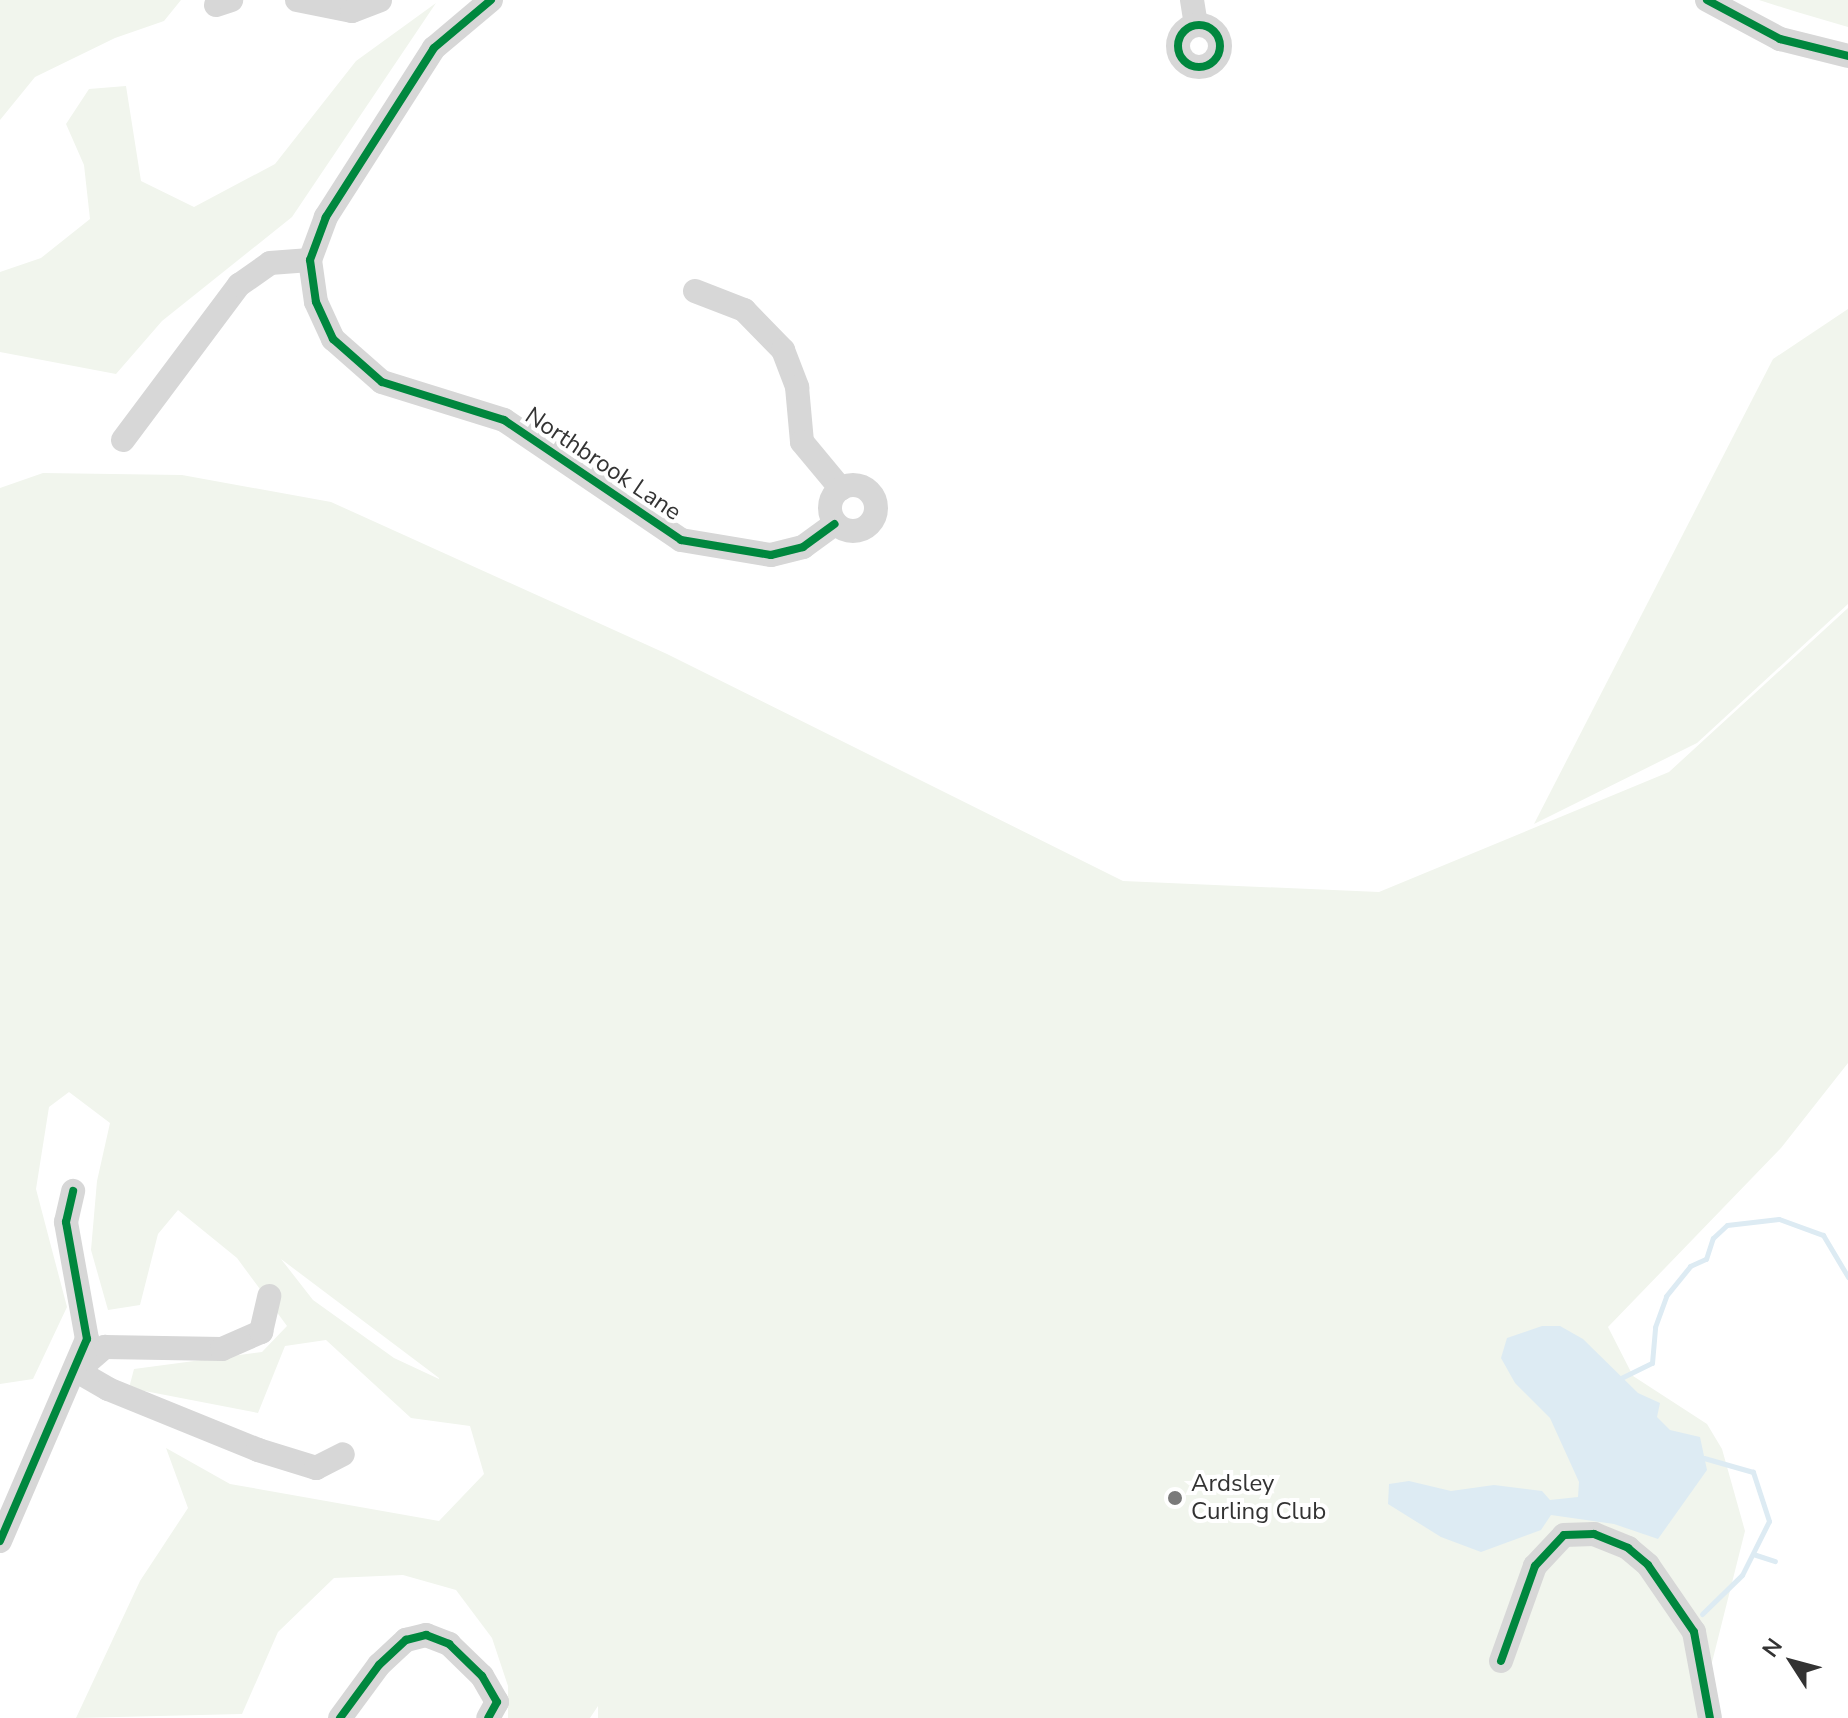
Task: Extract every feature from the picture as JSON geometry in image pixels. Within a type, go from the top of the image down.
[{"type":"street","points":[[297,0],[352,11],[380,0]]},
{"type":"street","points":[[1192,0],[1196,24]]},
{"type":"street","points":[[1707,0],[1780,39],[1848,56]]},
{"type":"street","points":[[123,440],[239,285],[270,263],[310,260],[326,217],[419,70],[453,28],[482,2]]},
{"type":"street","name":"Northbrook Lane","points":[[310,260],[322,321],[366,371],[404,390],[504,420],[657,528],[705,547],[752,556],[803,547],[835,524],[859,530],[876,510],[864,488],[841,489]]},
{"type":"street","points":[[695,291],[744,310],[783,350],[797,387],[802,442],[841,489],[830,502],[835,524]]},
{"type":"street","points":[[0,1541],[14,1516],[41,1439],[77,1371],[87,1339],[66,1222],[73,1191]]},
{"type":"street","points":[[77,1371],[105,1347],[222,1349],[261,1332],[269,1296]]},
{"type":"street","points":[[77,1371],[108,1389],[258,1450],[316,1468],[343,1454]]},
{"type":"street","points":[[1501,1661],[1535,1566],[1564,1535],[1594,1534],[1628,1548],[1665,1585],[1694,1632],[1710,1718]]},
{"type":"street","points":[[340,1718],[379,1665],[406,1640],[426,1635],[449,1644],[482,1676],[497,1702],[488,1718]]},
{"type":"shaded area","points":[[0,0],[181,0],[164,21],[115,38],[35,77],[0,120]]},
{"type":"shaded area","points":[[1759,0],[1848,0],[1848,27],[1797,12]]},
{"type":"shaded area","points":[[436,3],[292,217],[162,321],[116,374],[0,352],[0,272],[41,258],[90,219],[84,165],[66,124],[89,89],[126,86],[141,181],[194,207],[275,164],[356,61]]},
{"type":"shaded area","points":[[1848,309],[1848,604],[1697,743],[1534,824],[1773,359]]},
{"type":"shaded area","points":[[43,473],[182,475],[331,502],[667,654],[1123,881],[1379,892],[1669,772],[1848,608],[1848,1063],[1781,1148],[1608,1327],[1633,1376],[1707,1424],[1722,1449],[1745,1531],[1698,1718],[598,1718],[598,1706],[590,1718],[508,1718],[508,1686],[492,1638],[456,1590],[403,1575],[334,1578],[278,1632],[242,1714],[76,1718],[140,1581],[188,1508],[166,1448],[230,1484],[439,1521],[484,1474],[470,1426],[411,1418],[326,1340],[285,1346],[258,1413],[129,1388],[134,1369],[262,1352],[287,1326],[237,1258],[178,1210],[158,1234],[140,1305],[108,1310],[91,1250],[97,1181],[110,1123],[69,1092],[49,1107],[36,1189],[67,1307],[33,1379],[0,1384],[0,488]],"holes":[[[281,1259],[439,1378],[394,1358],[313,1300]]]},
{"type":"shaded area","points":[[1542,1326],[1560,1326],[1583,1339],[1638,1393],[1660,1403],[1657,1417],[1670,1430],[1700,1437],[1707,1470],[1658,1539],[1614,1524],[1551,1515],[1541,1530],[1481,1552],[1441,1537],[1388,1504],[1389,1484],[1409,1481],[1451,1491],[1494,1485],[1542,1491],[1550,1500],[1578,1497],[1579,1482],[1550,1418],[1515,1383],[1501,1358],[1507,1338]]},
{"type":"waterway","points":[[1621,1378],[1652,1363],[1655,1327],[1666,1296],[1690,1266],[1706,1259],[1713,1238],[1727,1225],[1779,1219],[1823,1235],[1848,1277]]},
{"type":"waterway","points":[[1702,1614],[1742,1575],[1769,1521],[1753,1472],[1704,1458]]},
{"type":"waterway","points":[[1753,1554],[1775,1561]]},
{"type":"cycle path","points":[[491,0],[434,48],[326,217],[310,260],[316,302],[333,339],[382,382],[504,420],[681,540],[771,555],[803,547],[835,524]]},
{"type":"cycle path","points":[[1707,0],[1780,39],[1848,56]]},
{"type":"cycle path","points":[[1199,25],[1214,31],[1220,46],[1214,61],[1199,67],[1184,61],[1178,46],[1184,31],[1199,25]]},
{"type":"cycle path","points":[[0,1541],[87,1339],[66,1222],[73,1191]]},
{"type":"cycle path","points":[[1501,1661],[1535,1566],[1564,1535],[1594,1534],[1628,1548],[1648,1565],[1694,1632],[1710,1718]]},
{"type":"cycle path","points":[[340,1718],[379,1665],[406,1640],[426,1635],[449,1644],[482,1676],[497,1702],[488,1718]]},
{"type":"place","name":"Ardsley Curling Club","points":[[1175,1498]]}]
